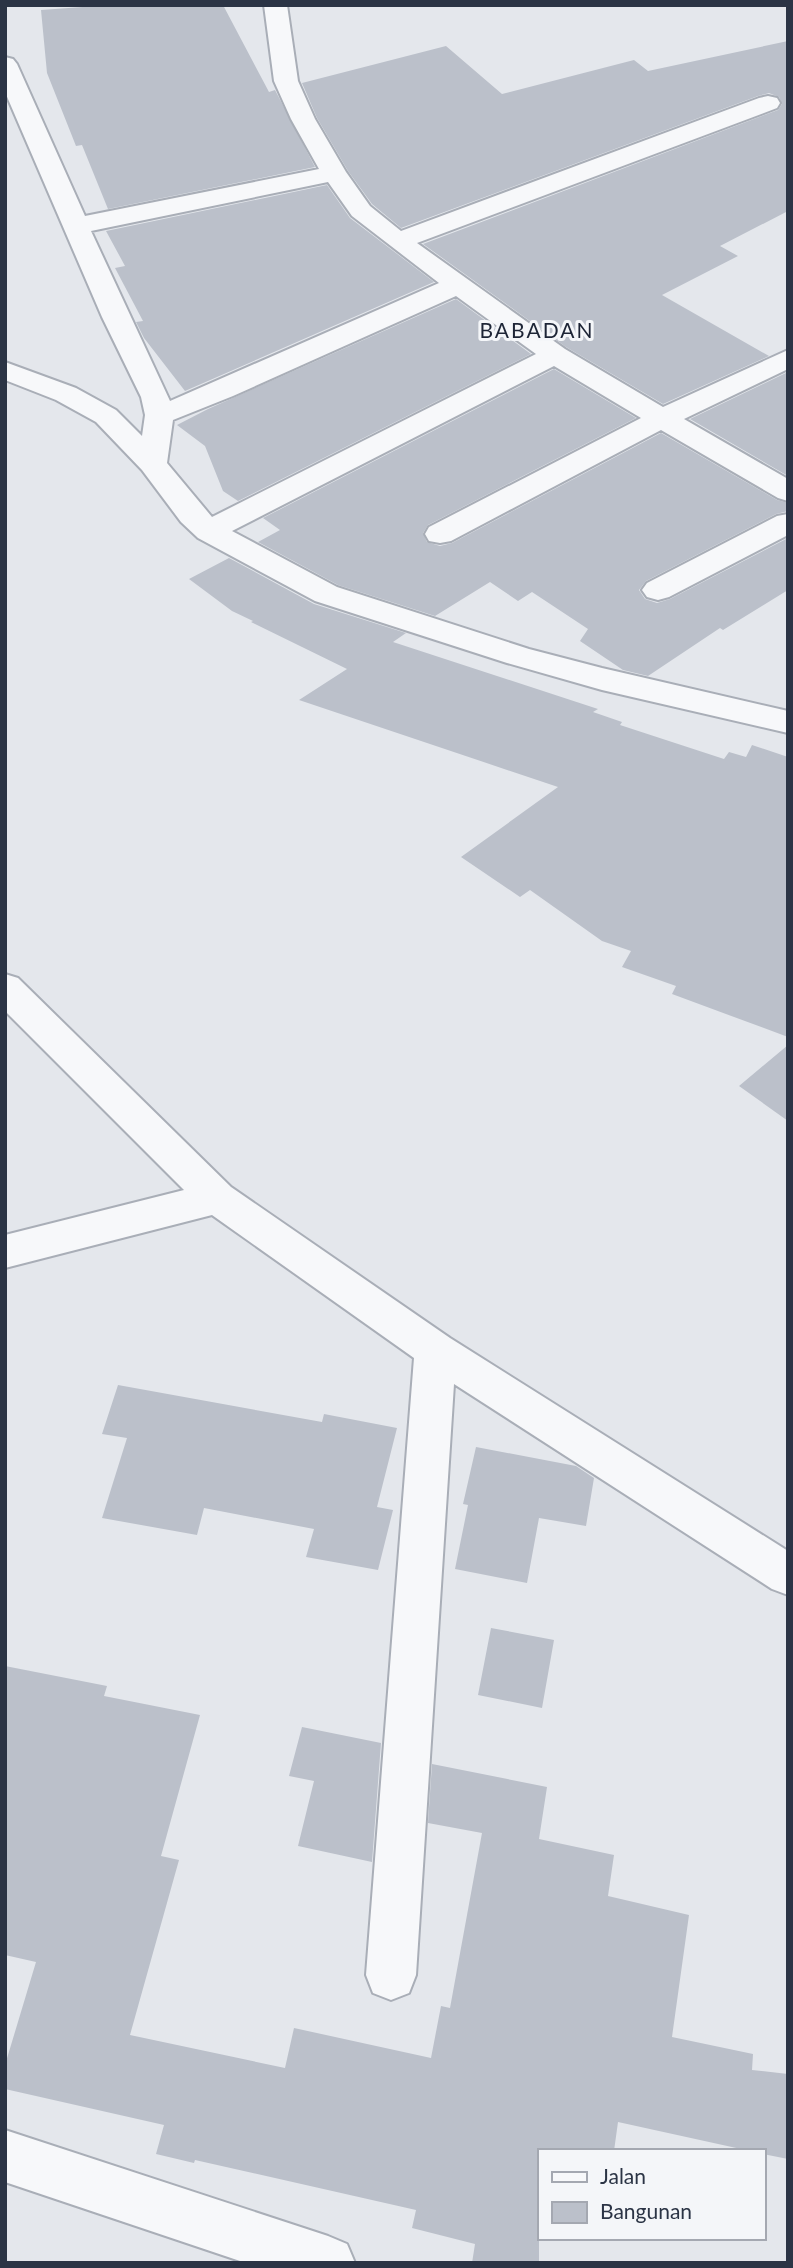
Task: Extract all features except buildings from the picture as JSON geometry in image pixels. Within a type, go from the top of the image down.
[{"type":"street","points":[[275,5],[286,81],[303,119],[334,173],[361,211],[555,355],[788,492]]},
{"type":"street","points":[[5,64],[75,226],[155,397],[159,415],[152,464]]},
{"type":"street","points":[[398,241],[768,103]]},
{"type":"street","points":[[75,226],[334,173]]},
{"type":"street","points":[[159,415],[223,390],[460,284]]},
{"type":"street","points":[[209,531],[555,355]]},
{"type":"street","points":[[440,534],[660,419],[788,358]]},
{"type":"street","points":[[5,370],[66,394],[106,416],[152,464],[192,515],[209,531],[326,594],[438,631],[602,679],[788,722]]},
{"type":"street","points":[[658,590],[788,523]]},
{"type":"street","points":[[5,988],[217,1198],[435,1350],[788,1574]]},
{"type":"street","points":[[5,1252],[217,1198]]},
{"type":"street","points":[[391,1975],[435,1350]]},
{"type":"street","points":[[5,2155],[328,2263]]},
{"type":"district","name":"BABADAN","points":[[537,329]]}]
